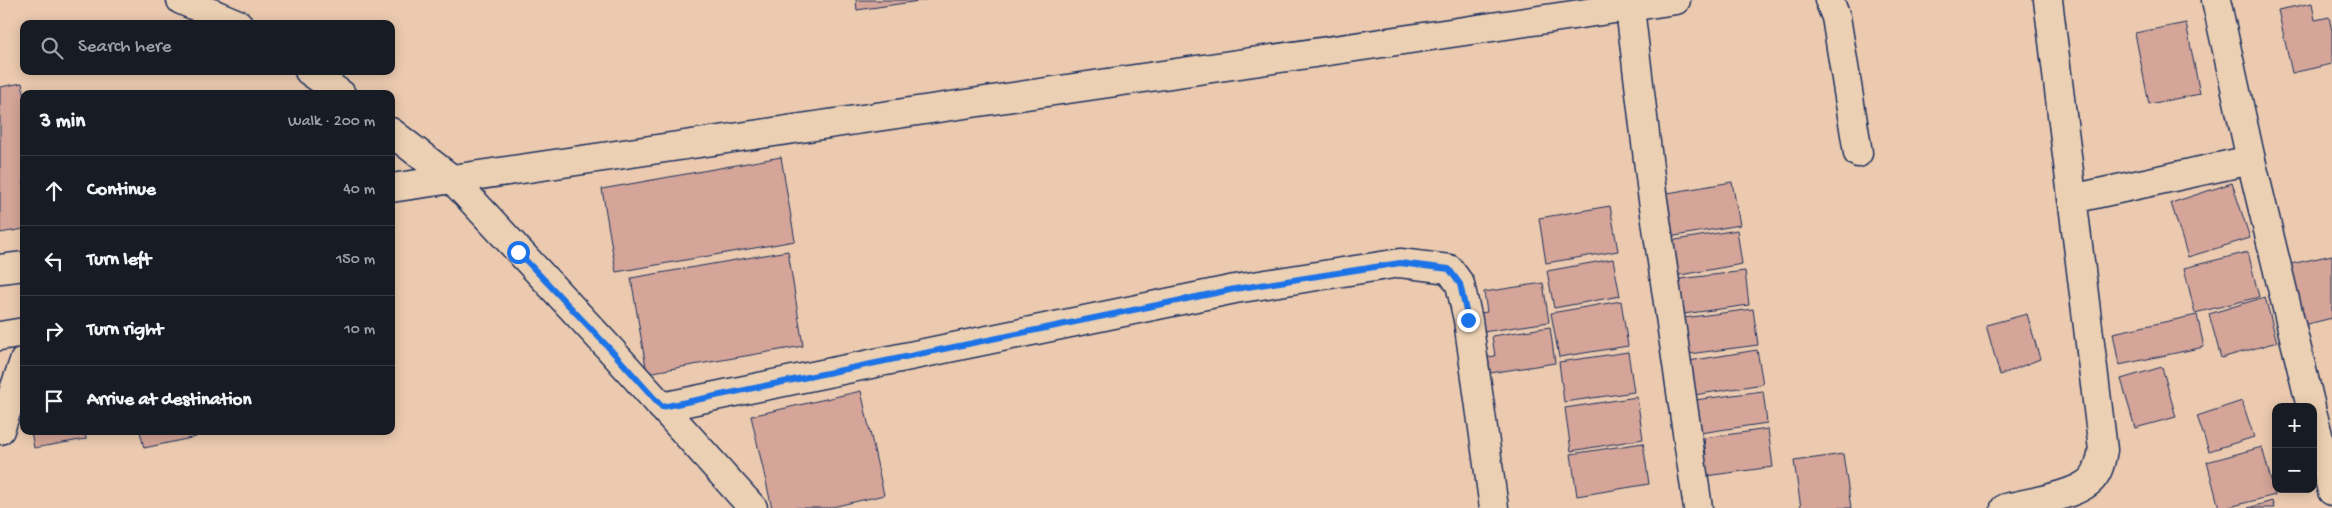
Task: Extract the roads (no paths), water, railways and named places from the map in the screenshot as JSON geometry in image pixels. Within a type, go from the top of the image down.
[{"type":"street","points":[[181,0],[228,20]]},
{"type":"street","points":[[395,187],[1630,4],[1676,0]]},
{"type":"street","points":[[1829,0],[1836,17],[1858,153]]},
{"type":"street","points":[[2005,508],[2074,491],[2092,480],[2100,466],[2104,450],[2048,0]]},
{"type":"street","points":[[2216,0],[2251,160],[2310,403]]},
{"type":"street","points":[[1630,4],[1652,193],[1698,508]]},
{"type":"street","points":[[315,75],[336,90]]},
{"type":"street","points":[[395,135],[453,180],[753,508]]},
{"type":"street","points":[[2072,199],[2251,160]]},
{"type":"street","points":[[662,407],[1235,289],[1400,263],[1449,269],[1460,284],[1468,320],[1494,508]]},
{"type":"street","points":[[0,269],[20,266]]},
{"type":"street","points":[[0,336],[20,333]]},
{"type":"street","points":[[0,430],[20,372]]},
{"type":"street","points":[[2317,431],[2332,491]]}]
